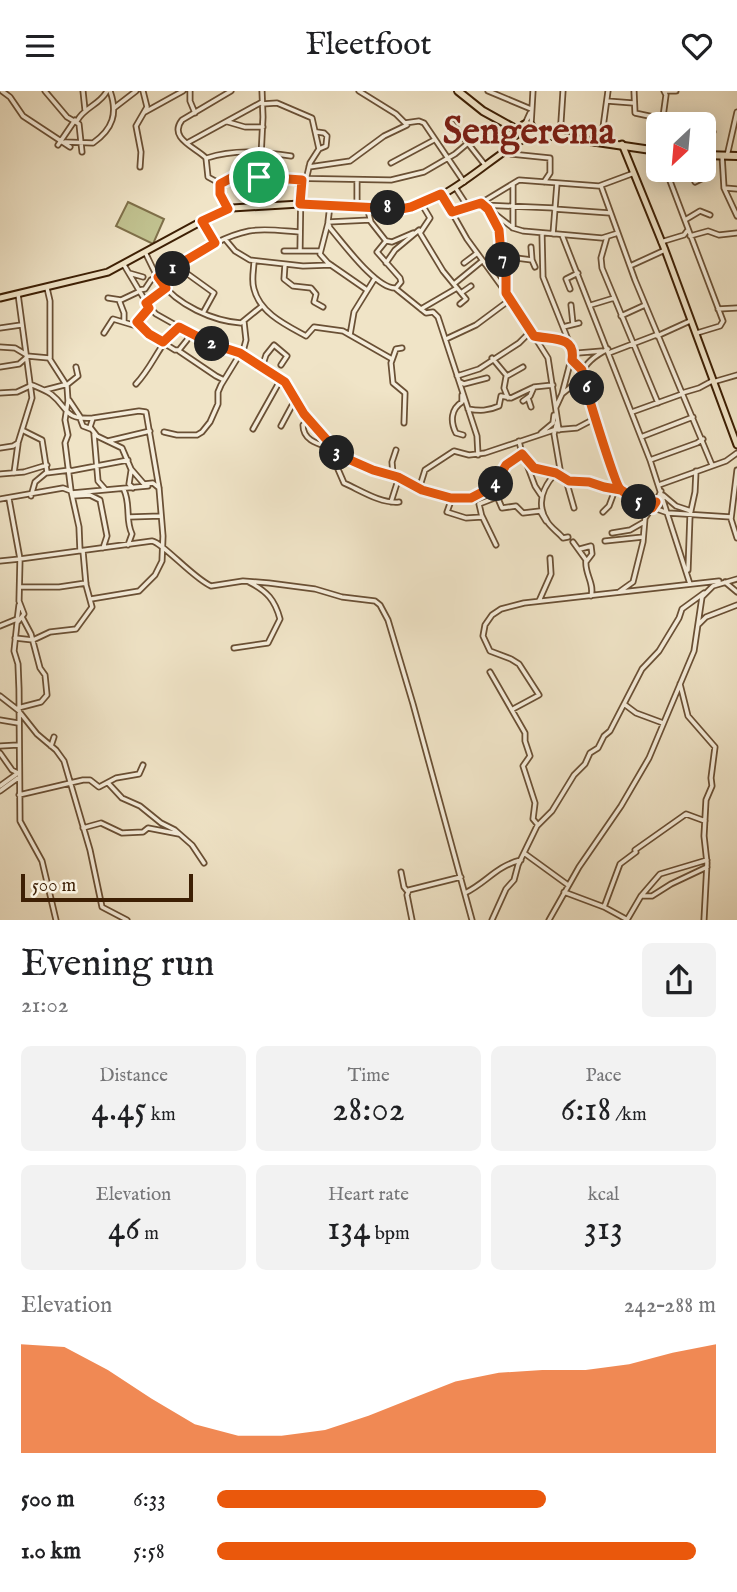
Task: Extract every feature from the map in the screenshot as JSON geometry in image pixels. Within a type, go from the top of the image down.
[{"type":"highway","points":[[458,91],[502,122],[526,130],[646,149]]},
{"type":"highway","points":[[716,155],[737,156]]},
{"type":"main road","points":[[0,298],[94,277],[124,265],[228,209],[300,204],[401,209],[421,203],[455,187],[486,167],[526,130]]},
{"type":"main road","points":[[622,144],[662,242],[737,445]]},
{"type":"street","points":[[46,91],[67,117],[76,121],[80,128],[82,152]]},
{"type":"street","points":[[85,91],[85,110]]},
{"type":"street","points":[[114,108],[136,91]]},
{"type":"street","points":[[140,167],[141,152],[136,126],[147,103],[143,91]]},
{"type":"street","points":[[169,91],[172,96]]},
{"type":"street","points":[[144,113],[183,91]]},
{"type":"street","points":[[190,91],[190,101],[195,113]]},
{"type":"street","points":[[220,184],[208,177],[206,158],[178,135],[178,128],[183,121],[231,91]]},
{"type":"street","points":[[260,177],[263,127],[261,91]]},
{"type":"street","points":[[359,91],[408,124]]},
{"type":"street","points":[[488,91],[531,110]]},
{"type":"street","points":[[526,130],[533,91]]},
{"type":"street","points":[[558,136],[563,91]]},
{"type":"street","points":[[601,142],[608,91]]},
{"type":"street","points":[[634,91],[635,113],[646,116]]},
{"type":"street","points":[[664,112],[664,91],[676,91]]},
{"type":"street","points":[[5,92],[23,116],[70,147]]},
{"type":"street","points":[[62,142],[88,144],[97,140],[113,122],[114,108],[107,92]]},
{"type":"street","points":[[62,142],[85,110],[99,103],[107,92]]},
{"type":"street","points":[[607,101],[634,103]]},
{"type":"street","points":[[187,143],[262,103],[277,103],[312,118],[319,149]]},
{"type":"street","points":[[737,112],[724,155],[724,188],[737,216]]},
{"type":"street","points":[[228,122],[244,127],[263,127]]},
{"type":"street","points":[[309,167],[350,161],[384,136],[399,131],[408,124],[423,122],[464,182]]},
{"type":"street","points":[[452,123],[486,167]]},
{"type":"street","points":[[300,251],[300,204],[304,180],[319,149],[327,144],[327,136],[316,132]]},
{"type":"street","points":[[391,163],[433,140]]},
{"type":"street","points":[[220,184],[233,177],[385,181],[406,178],[424,172],[468,143]]},
{"type":"street","points":[[509,148],[511,154],[551,158],[550,173],[544,182]]},
{"type":"street","points":[[206,158],[228,153],[261,152],[291,156]]},
{"type":"street","points":[[308,173],[314,180]]},
{"type":"street","points":[[482,204],[520,180],[601,186],[634,173]]},
{"type":"street","points":[[357,180],[357,207]]},
{"type":"street","points":[[670,182],[722,324],[695,334]]},
{"type":"street","points":[[513,183],[513,227]]},
{"type":"street","points":[[553,234],[557,183]]},
{"type":"street","points":[[220,184],[220,194],[228,209]]},
{"type":"street","points":[[601,186],[645,305],[712,465]]},
{"type":"street","points":[[455,187],[468,207]]},
{"type":"street","points":[[724,188],[737,188]]},
{"type":"street","points":[[441,194],[477,254],[511,299],[550,362],[560,470],[541,495]]},
{"type":"street","points":[[386,263],[395,250],[430,218],[421,203]]},
{"type":"street","points":[[452,212],[482,204],[610,213]]},
{"type":"street","points":[[482,204],[513,227],[523,231],[607,237],[618,233]]},
{"type":"street","points":[[330,205],[320,251],[326,261],[367,290]]},
{"type":"street","points":[[367,207],[370,220],[385,239],[392,242],[420,229]]},
{"type":"street","points":[[488,209],[498,227],[499,254],[506,274],[506,293]]},
{"type":"street","points":[[685,220],[700,211],[710,215]]},
{"type":"street","points":[[328,223],[370,220]]},
{"type":"street","points":[[202,221],[215,243]]},
{"type":"street","points":[[328,223],[375,278],[387,287],[394,288],[427,314],[437,314],[477,438],[478,454]]},
{"type":"street","points":[[498,227],[507,223]]},
{"type":"street","points":[[420,229],[420,233],[466,299],[460,304]]},
{"type":"street","points":[[108,298],[119,300],[145,289],[151,280],[225,239],[251,231],[299,232]]},
{"type":"street","points":[[662,242],[688,233],[737,233]]},
{"type":"street","points":[[542,234],[542,273],[563,327],[563,337],[578,353],[607,351],[633,345],[690,321]]},
{"type":"street","points":[[562,235],[650,460],[690,584]]},
{"type":"street","points":[[607,237],[601,254],[601,264],[658,403]]},
{"type":"street","points":[[225,239],[235,251],[254,261],[331,265]]},
{"type":"street","points":[[385,239],[386,243],[377,252],[400,278],[399,286],[394,288]]},
{"type":"street","points":[[531,247],[535,267]]},
{"type":"street","points":[[630,266],[665,250]]},
{"type":"street","points":[[284,251],[320,251]]},
{"type":"street","points":[[145,252],[166,288],[203,313],[229,321],[244,321],[262,306]]},
{"type":"street","points":[[464,263],[477,254]]},
{"type":"street","points":[[421,309],[499,254],[532,260]]},
{"type":"street","points":[[254,261],[253,287],[262,306],[270,315],[304,336],[308,336],[314,327],[341,330],[392,359]]},
{"type":"street","points":[[285,264],[284,279],[293,286],[311,288],[316,294],[314,302],[323,307]]},
{"type":"street","points":[[124,265],[149,308],[189,333],[241,354],[288,385],[295,400],[334,449],[334,459],[343,482],[391,502],[399,502]]},
{"type":"street","points":[[178,267],[214,294],[203,313]]},
{"type":"street","points":[[129,273],[143,277]]},
{"type":"street","points":[[570,289],[566,279],[578,273]]},
{"type":"street","points":[[350,335],[354,312],[375,278]]},
{"type":"street","points":[[461,293],[471,286]]},
{"type":"street","points":[[15,638],[33,640],[50,632],[78,628],[92,607],[72,493],[65,420],[68,399],[66,385],[50,358],[50,301],[47,288]]},
{"type":"street","points":[[146,303],[166,288]]},
{"type":"street","points":[[14,473],[15,457],[32,400],[18,294]]},
{"type":"street","points":[[591,305],[614,298]]},
{"type":"street","points":[[446,339],[476,325],[511,299]]},
{"type":"street","points":[[119,300],[124,322]]},
{"type":"street","points":[[571,305],[573,324]]},
{"type":"street","points":[[621,316],[645,305]]},
{"type":"street","points":[[104,334],[113,319],[132,325],[149,308]]},
{"type":"street","points":[[718,309],[737,308]]},
{"type":"street","points":[[164,432],[177,435],[201,433],[210,422],[218,404],[218,392],[241,354],[246,340],[244,321]]},
{"type":"street","points":[[137,322],[168,348],[179,351],[224,380]]},
{"type":"street","points":[[563,327],[579,323]]},
{"type":"street","points":[[0,328],[21,325]]},
{"type":"street","points":[[136,384],[149,368],[163,342],[179,327]]},
{"type":"street","points":[[179,351],[189,333]]},
{"type":"street","points":[[533,333],[549,339],[563,337]]},
{"type":"street","points":[[458,378],[479,369],[533,333]]},
{"type":"street","points":[[14,348],[23,339]]},
{"type":"street","points":[[262,367],[266,355],[274,345],[288,356],[281,365]]},
{"type":"street","points":[[0,347],[14,348],[26,356],[50,358]]},
{"type":"street","points":[[402,348],[396,349],[392,359],[393,383],[405,393],[404,423]]},
{"type":"street","points":[[541,433],[554,422],[572,360],[572,349]]},
{"type":"street","points":[[582,370],[607,351]]},
{"type":"street","points":[[0,367],[19,364],[26,356]]},
{"type":"street","points":[[492,358],[506,376],[504,388],[508,398]]},
{"type":"street","points":[[572,360],[582,370],[618,489],[603,512]]},
{"type":"street","points":[[43,390],[66,385],[78,377],[76,367]]},
{"type":"street","points":[[506,376],[523,367]]},
{"type":"street","points":[[631,412],[713,381],[737,375]]},
{"type":"street","points":[[458,378],[464,384],[486,378]]},
{"type":"street","points":[[253,429],[281,379]]},
{"type":"street","points":[[562,394],[579,380],[586,385]]},
{"type":"street","points":[[468,409],[486,411],[499,406],[501,396],[508,398],[532,388],[564,384]]},
{"type":"street","points":[[30,385],[53,396],[65,420]]},
{"type":"street","points":[[0,393],[18,392],[30,385]]},
{"type":"street","points":[[570,389],[575,391],[586,385]]},
{"type":"street","points":[[523,401],[528,398],[532,388]]},
{"type":"street","points":[[462,389],[463,401],[456,406],[452,416],[456,433],[463,435]]},
{"type":"street","points":[[528,398],[531,407]]},
{"type":"street","points":[[68,399],[82,425],[120,447],[128,460],[131,470],[129,484],[133,488]]},
{"type":"street","points":[[281,426],[295,400]]},
{"type":"street","points":[[57,402],[80,418],[143,411],[150,431],[159,488],[162,545],[160,566],[142,589],[134,593],[91,599]]},
{"type":"street","points":[[641,437],[693,417]]},
{"type":"street","points":[[93,418],[98,481],[107,490]]},
{"type":"street","points":[[419,489],[425,470],[455,450],[466,455],[478,454],[541,433],[575,429],[596,418]]},
{"type":"street","points":[[309,419],[303,425],[304,433],[311,441],[334,449],[355,463],[399,477],[419,489],[465,499]]},
{"type":"street","points":[[22,430],[42,440],[46,473]]},
{"type":"street","points":[[106,441],[150,431]]},
{"type":"street","points":[[650,460],[702,439]]},
{"type":"street","points":[[0,448],[13,446],[19,441]]},
{"type":"street","points":[[519,441],[534,486],[541,495],[547,522]]},
{"type":"street","points":[[393,475],[392,463],[396,450]]},
{"type":"street","points":[[659,485],[726,461],[737,453]]},
{"type":"street","points":[[523,456],[534,468],[565,479],[618,489],[644,506],[668,513],[731,517]]},
{"type":"street","points":[[457,504],[493,487],[506,465],[523,456]]},
{"type":"street","points":[[31,496],[35,482],[46,473],[128,460]]},
{"type":"street","points":[[0,474],[47,465]]},
{"type":"street","points":[[131,470],[144,484],[154,483],[159,488]]},
{"type":"street","points":[[737,470],[731,517],[737,538]]},
{"type":"street","points":[[688,576],[690,513],[696,471]]},
{"type":"street","points":[[391,502],[399,477]]},
{"type":"street","points":[[565,479],[574,508]]},
{"type":"street","points":[[72,493],[146,487],[149,484]]},
{"type":"street","points":[[493,487],[502,509],[516,506],[523,513],[540,511],[543,519],[563,538],[568,537]]},
{"type":"street","points":[[0,499],[31,496],[63,488],[72,493],[90,495],[100,500],[107,536],[103,548]]},
{"type":"street","points":[[123,489],[129,506],[127,524],[132,537],[128,544]]},
{"type":"street","points":[[661,493],[676,506],[690,513]]},
{"type":"street","points":[[617,593],[633,582],[644,522],[661,493]]},
{"type":"street","points":[[496,545],[482,516],[480,503],[497,497]]},
{"type":"street","points":[[452,498],[448,513],[466,518],[482,516]]},
{"type":"street","points":[[9,499],[20,559],[19,605],[24,614],[19,620],[15,638],[20,821],[41,861],[56,920]]},
{"type":"street","points":[[129,517],[161,516]]},
{"type":"street","points":[[612,533],[630,530],[644,522]]},
{"type":"street","points":[[605,541],[643,537]]},
{"type":"street","points":[[0,561],[155,541],[207,584],[247,581],[307,587],[342,597],[375,601],[384,610],[413,704],[472,920]]},
{"type":"street","points":[[573,542],[586,562]]},
{"type":"street","points":[[579,550],[591,546],[592,554],[585,569],[593,588],[591,596]]},
{"type":"street","points":[[539,601],[551,576],[550,558]]},
{"type":"street","points":[[513,709],[537,698],[539,694],[516,662],[488,649],[483,630],[496,612],[512,605],[539,601],[737,579]]},
{"type":"street","points":[[234,648],[268,643],[280,619],[268,593],[247,581]]},
{"type":"street","points":[[726,581],[737,591]]},
{"type":"street","points":[[492,920],[507,886],[514,880],[538,825],[552,811],[574,775],[610,731],[643,667],[659,651],[682,609],[726,581]]},
{"type":"street","points":[[20,587],[59,587],[86,583]]},
{"type":"street","points":[[549,920],[568,885],[646,764],[694,651],[700,604],[706,592]]},
{"type":"street","points":[[698,624],[706,617],[737,605]]},
{"type":"street","points":[[18,709],[41,702],[47,695],[46,675],[40,668],[33,640],[19,620]]},
{"type":"street","points":[[0,626],[19,620]]},
{"type":"street","points":[[490,672],[526,733],[525,741],[530,756],[523,766],[535,803],[533,819],[538,825]]},
{"type":"street","points":[[680,683],[688,716],[715,747],[712,786],[706,800],[704,920]]},
{"type":"street","points":[[0,696],[18,709],[37,734],[64,761],[93,859],[102,907],[128,920]]},
{"type":"street","points":[[624,704],[636,713],[663,723]]},
{"type":"street","points":[[0,720],[18,723]]},
{"type":"street","points":[[51,746],[54,737]]},
{"type":"street","points":[[0,746],[18,745]]},
{"type":"street","points":[[0,753],[18,776]]},
{"type":"street","points":[[19,795],[89,779],[97,787],[125,775],[139,774],[143,765]]},
{"type":"street","points":[[0,788],[18,776]]},
{"type":"street","points":[[108,783],[122,798],[141,806],[179,834],[192,845],[204,863]]},
{"type":"street","points":[[604,907],[620,864],[635,853],[635,849],[686,814],[705,821]]},
{"type":"street","points":[[83,828],[101,823],[122,833],[144,831],[148,828],[179,834]]},
{"type":"street","points":[[524,853],[568,885]]},
{"type":"street","points":[[465,893],[477,887],[489,874],[521,860]]},
{"type":"street","points":[[564,892],[604,907],[627,920],[641,896],[660,874],[706,860]]},
{"type":"street","points":[[641,896],[652,896],[706,867]]},
{"type":"street","points":[[401,872],[404,887],[408,891],[412,920]]},
{"type":"street","points":[[408,891],[461,877]]},
{"type":"green space","points":[[128,202],[164,219],[153,244],[116,226]]},
{"type":"district","name":"Sengerema","points":[[529,130]]},
{"type":"route","points":[[259,177],[233,177],[220,184],[220,194],[228,209],[202,221],[215,243],[158,277],[166,288],[146,303],[149,308],[137,322],[145,331],[163,342],[179,327],[212,344],[240,353],[287,384],[304,414],[341,456],[398,477],[422,490],[451,498],[471,498],[494,486],[506,465],[522,454],[534,468],[556,473],[569,481],[589,482],[620,489],[621,490],[627,493],[644,506],[656,502],[655,505],[652,508],[644,506],[625,491],[620,489],[606,454],[582,370],[572,360],[568,342],[534,336],[506,293],[499,230],[488,209],[481,203],[452,212],[441,194],[401,209],[300,204],[302,180],[259,177]]}]
